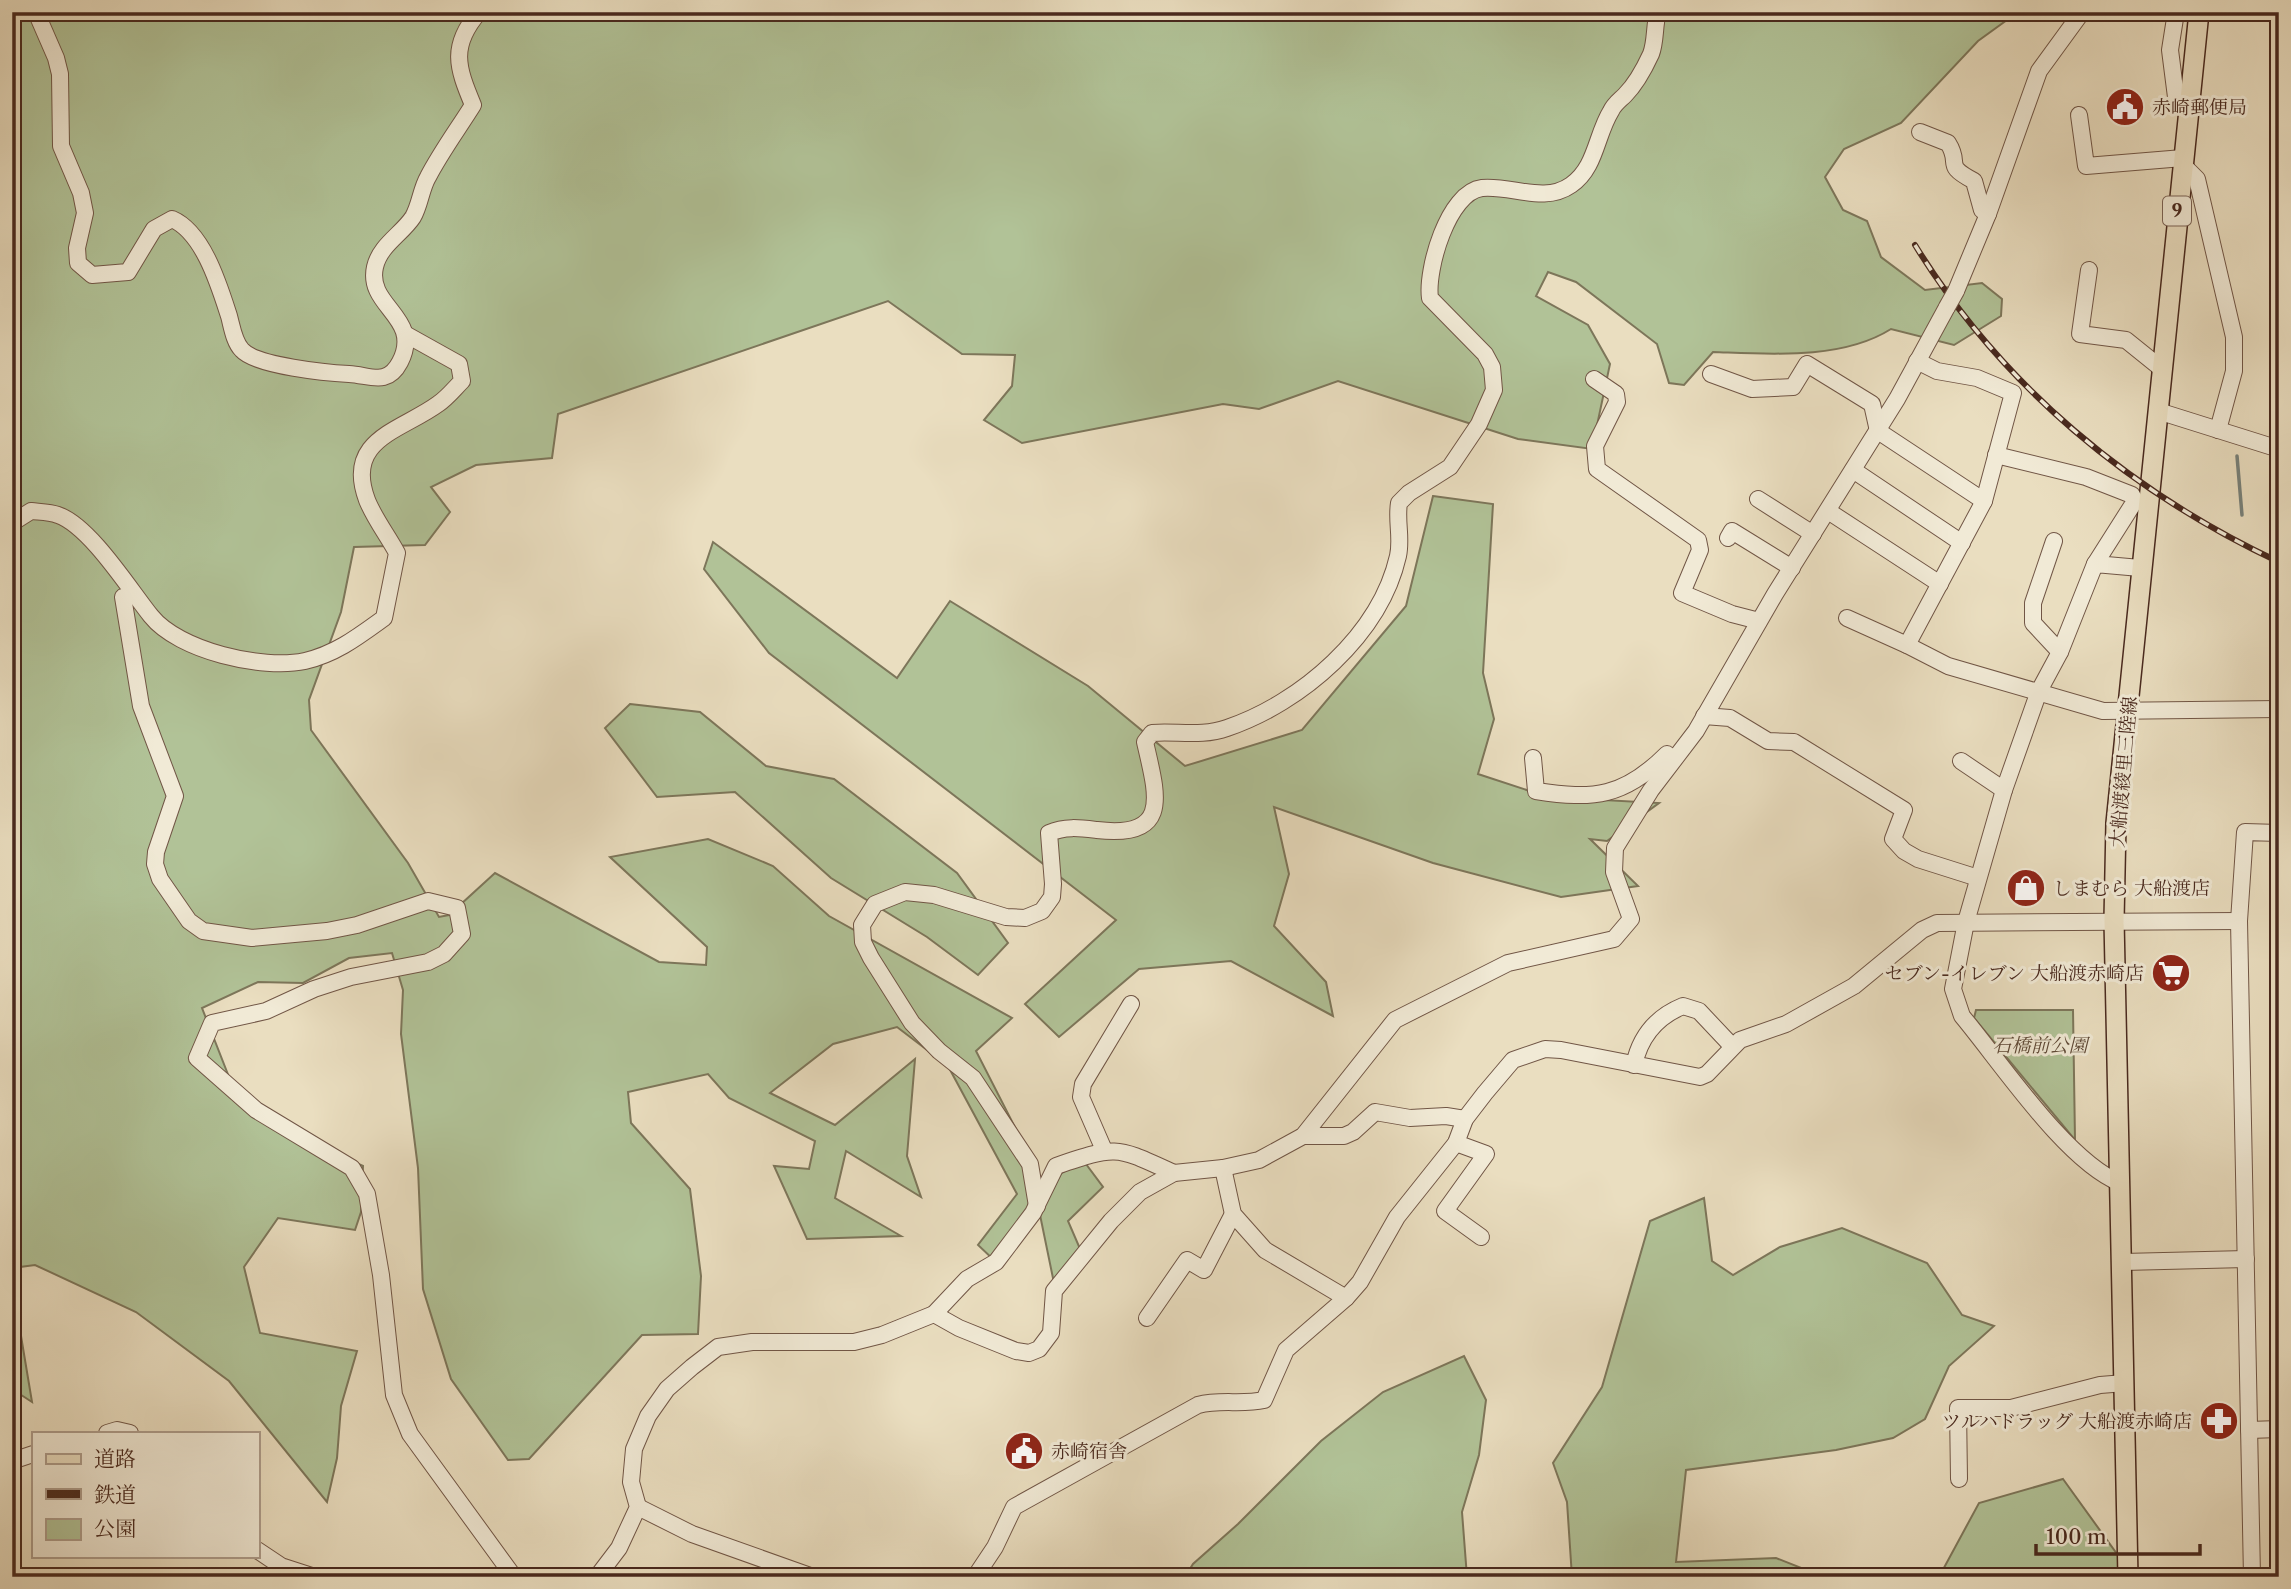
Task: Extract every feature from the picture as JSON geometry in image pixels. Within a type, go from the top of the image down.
[{"type":"main road","name":"大船渡綾里三陸線","points":[[2128,1577],[2114,920],[2116,823],[2199,12]]},
{"type":"street","points":[[36,12],[60,74],[61,146],[82,194],[85,213],[77,247],[78,263],[83,270],[92,275],[128,272],[155,229],[172,219],[186,225],[213,268],[236,340],[243,351],[254,358],[311,372],[355,374],[373,380],[386,377],[398,365],[406,347],[407,335]]},
{"type":"street","points":[[12,523],[32,511],[60,515],[83,533],[155,620],[190,644],[209,651],[272,663],[304,661],[342,648],[384,618],[397,553],[368,501],[361,477],[364,459],[384,434],[438,404],[462,381],[459,364],[407,335],[374,282],[375,265],[387,244],[413,217],[427,178],[473,105],[457,58],[461,40],[479,12]]},
{"type":"street","points":[[1037,1206],[1030,1164],[973,1078],[939,1051],[912,1023],[871,958],[863,942],[862,925],[875,904],[905,892],[934,895],[1006,917],[1025,918],[1042,911],[1052,897],[1049,833],[1067,828],[1132,830],[1145,827],[1155,815],[1156,793],[1145,742],[1152,733],[1191,734],[1225,729],[1310,685],[1328,671],[1381,597],[1398,557],[1399,503],[1409,493],[1451,467],[1479,424],[1494,390],[1492,367],[1485,354],[1430,298],[1432,268],[1450,218],[1464,200],[1481,188],[1539,194],[1564,190],[1575,183],[1587,170],[1612,107],[1627,93],[1650,57],[1658,12]]},
{"type":"street","points":[[934,1314],[959,1328],[1016,1351],[1029,1353],[1039,1349],[1051,1333],[1051,1304],[1061,1282],[1111,1221],[1140,1192],[1174,1173],[1223,1168],[1259,1160],[1303,1136],[1395,1020],[1508,963],[1600,944],[1614,939],[1629,925],[1631,919],[1614,872],[1615,848],[1651,790],[1696,731],[1759,621],[1878,430],[1917,361],[1956,291],[1988,214],[2039,71],[2082,12]]},
{"type":"street","points":[[2176,12],[2170,50],[2176,97],[2189,110]]},
{"type":"street","points":[[2079,115],[2086,166],[2183,161],[2197,179],[2234,337],[2234,371],[2218,430]]},
{"type":"street","points":[[1920,132],[1948,143],[1952,165],[1959,175],[1974,181],[1982,210],[1988,214]]},
{"type":"street","points":[[2089,270],[2080,334],[2126,340],[2162,369]]},
{"type":"street","points":[[1907,645],[1984,501],[2013,393],[1977,378],[1937,371],[1917,361]]},
{"type":"street","points":[[1711,374],[1752,389],[1793,387],[1807,364],[1872,404],[1878,430],[1984,501]]},
{"type":"street","points":[[1594,379],[1616,394],[1617,402],[1595,446],[1597,469],[1698,540],[1700,550],[1682,593],[1732,614],[1759,621]]},
{"type":"street","points":[[2158,411],[2279,449]]},
{"type":"street","points":[[1996,455],[2086,477],[2132,495],[2135,501],[2095,564],[2060,652],[2039,691],[2004,790],[1978,878],[1953,989],[1962,1016],[2077,1156],[2103,1176],[2120,1183]]},
{"type":"street","points":[[1853,470],[1962,543]]},
{"type":"street","points":[[1758,499],[1813,534]]},
{"type":"street","points":[[1828,511],[1940,584]]},
{"type":"street","points":[[1728,538],[1732,531],[1792,568]]},
{"type":"street","points":[[2054,541],[2033,603],[2033,623],[2060,652]]},
{"type":"street","points":[[2095,564],[2140,568]]},
{"type":"street","points":[[123,597],[141,706],[175,796],[156,852],[155,864],[160,879],[189,921],[203,931],[252,938],[337,929],[428,901],[457,908],[462,934],[444,954],[428,962],[351,977],[313,989],[266,1011],[212,1023],[197,1058],[256,1110],[352,1168],[366,1194],[381,1275],[394,1395],[410,1434],[514,1577]]},
{"type":"street","points":[[1847,618],[1948,666],[2103,711],[2279,709]]},
{"type":"street","points":[[1704,716],[1730,718],[1768,741],[1794,742],[1903,810],[1893,839],[1904,851],[1978,878]]},
{"type":"street","points":[[1533,758],[1536,791],[1570,796],[1612,791],[1631,785],[1646,775],[1696,731]]},
{"type":"street","points":[[1961,761],[2004,790]]},
{"type":"street","points":[[2252,1577],[2239,921],[2245,832],[2279,833]]},
{"type":"street","points":[[975,1577],[995,1547],[1014,1507],[1198,1405],[1210,1402],[1249,1404],[1264,1399],[1286,1350],[1346,1298],[1360,1282],[1397,1217],[1456,1143],[1465,1119],[1513,1060],[1545,1049],[1561,1050],[1700,1077],[1707,1074],[1731,1046],[1786,1024],[1854,986],[1922,930],[1945,921],[2239,921]]},
{"type":"street","points":[[1104,1150],[1081,1097],[1083,1084],[1131,1004]]},
{"type":"street","points":[[1634,1065],[1641,1039],[1671,1011],[1683,1006],[1699,1011],[1731,1046]]},
{"type":"street","points":[[1303,1136],[1344,1136],[1353,1132],[1375,1112],[1410,1118],[1446,1116],[1465,1119]]},
{"type":"street","points":[[1456,1143],[1486,1154],[1445,1211],[1481,1237]]},
{"type":"street","points":[[597,1577],[618,1548],[638,1507],[631,1482],[634,1449],[648,1416],[667,1389],[718,1347],[752,1342],[853,1342],[882,1335],[934,1314],[967,1279],[996,1262],[1037,1206],[1056,1166],[1104,1150],[1118,1149],[1174,1173]]},
{"type":"street","points":[[1223,1168],[1233,1214],[1265,1250],[1346,1298]]},
{"type":"street","points":[[1147,1318],[1187,1259],[1204,1270],[1233,1214]]},
{"type":"street","points":[[2123,1262],[2246,1259]]},
{"type":"street","points":[[1959,1479],[1958,1408],[2011,1408],[2100,1385],[2125,1383]]},
{"type":"street","points":[[2249,1430],[2279,1429]]},
{"type":"street","points":[[13,1458],[32,1454]]},
{"type":"street","points":[[638,1507],[692,1534],[813,1577]]},
{"type":"street","points":[[259,1551],[281,1566],[315,1577]]},
{"type":"green space","points":[[12,12],[2018,12],[1978,41],[1901,123],[1844,149],[1825,177],[1843,210],[1867,221],[1881,257],[1925,290],[1982,283],[2002,299],[2001,316],[1954,345],[1891,329],[1851,346],[1805,353],[1713,352],[1684,385],[1669,383],[1657,344],[1576,282],[1548,272],[1536,296],[1588,325],[1610,364],[1592,449],[1518,439],[1338,381],[1259,409],[1223,404],[1022,443],[984,420],[1012,386],[1015,355],[962,354],[888,301],[558,414],[552,458],[476,465],[431,487],[450,512],[425,545],[354,547],[341,612],[309,700],[311,730],[408,863],[439,917],[449,915],[495,873],[659,962],[706,965],[707,947],[610,857],[708,839],[773,866],[829,916],[1012,1018],[976,1051],[1044,1184],[1083,1160],[1103,1187],[1068,1221],[1081,1251],[1054,1283],[1039,1210],[996,1262],[978,1245],[1017,1194],[948,1066],[897,1027],[833,1044],[770,1093],[835,1125],[915,1059],[907,1156],[921,1197],[846,1151],[835,1198],[901,1236],[807,1239],[774,1166],[809,1169],[815,1141],[729,1098],[708,1074],[628,1092],[631,1123],[690,1189],[701,1276],[698,1334],[642,1335],[529,1459],[508,1460],[451,1379],[423,1289],[418,1168],[401,1034],[403,990],[392,953],[349,958],[303,983],[258,982],[202,1008],[229,1077],[291,1134],[363,1166],[361,1212],[355,1230],[278,1218],[244,1267],[260,1333],[357,1351],[341,1406],[337,1458],[327,1502],[229,1381],[136,1312],[35,1265],[12,1268]]},
{"type":"green space","points":[[1433,496],[1493,504],[1483,673],[1494,719],[1478,774],[1548,797],[1659,803],[1607,841],[1590,839],[1638,886],[1561,897],[1433,863],[1274,807],[1289,874],[1274,926],[1326,982],[1333,1016],[1231,961],[1139,969],[1059,1037],[1025,1004],[1116,920],[769,653],[704,569],[713,542],[897,678],[950,601],[1088,686],[1185,766],[1302,730],[1406,606]]},
{"type":"green space","points":[[630,704],[700,712],[766,766],[834,779],[957,873],[1008,943],[978,975],[927,937],[831,878],[735,792],[657,797],[605,728]]},
{"type":"green space","name":"石橋前公園","points":[[1976,1010],[2073,1010],[2075,1140],[1974,1018]]},
{"type":"green space","points":[[1704,1198],[1712,1261],[1733,1275],[1780,1247],[1842,1228],[1927,1263],[1962,1315],[1994,1326],[1949,1366],[1925,1419],[1893,1438],[1836,1450],[1686,1470],[1676,1562],[1776,1558],[1824,1577],[1572,1577],[1567,1502],[1553,1463],[1602,1387],[1650,1221]]},
{"type":"green space","points":[[12,1302],[16,1306],[32,1402],[12,1389]]},
{"type":"green space","points":[[1464,1356],[1486,1400],[1479,1455],[1462,1512],[1467,1577],[1185,1577],[1193,1564],[1238,1524],[1321,1441],[1383,1392]]},
{"type":"green space","points":[[2063,1479],[2130,1572],[2126,1577],[1939,1577],[1979,1503]]},
{"type":"waterway","points":[[2237,456],[2242,515]]},
{"type":"railway","points":[[1915,245],[1988,344],[2029,389],[2074,430],[2121,468],[2171,503],[2279,562]]},
{"type":"place","name":"赤崎郵便局","points":[[2125,107]]},
{"type":"place","name":"しまむら 大船渡店","points":[[2026,888]]},
{"type":"place","name":"セブン-イレブン 大船渡赤崎店","points":[[2171,973]]},
{"type":"place","name":"ツルハドラッグ 大船渡赤崎店","points":[[2219,1421]]},
{"type":"place","name":"赤崎宿舎","points":[[1024,1451]]}]
